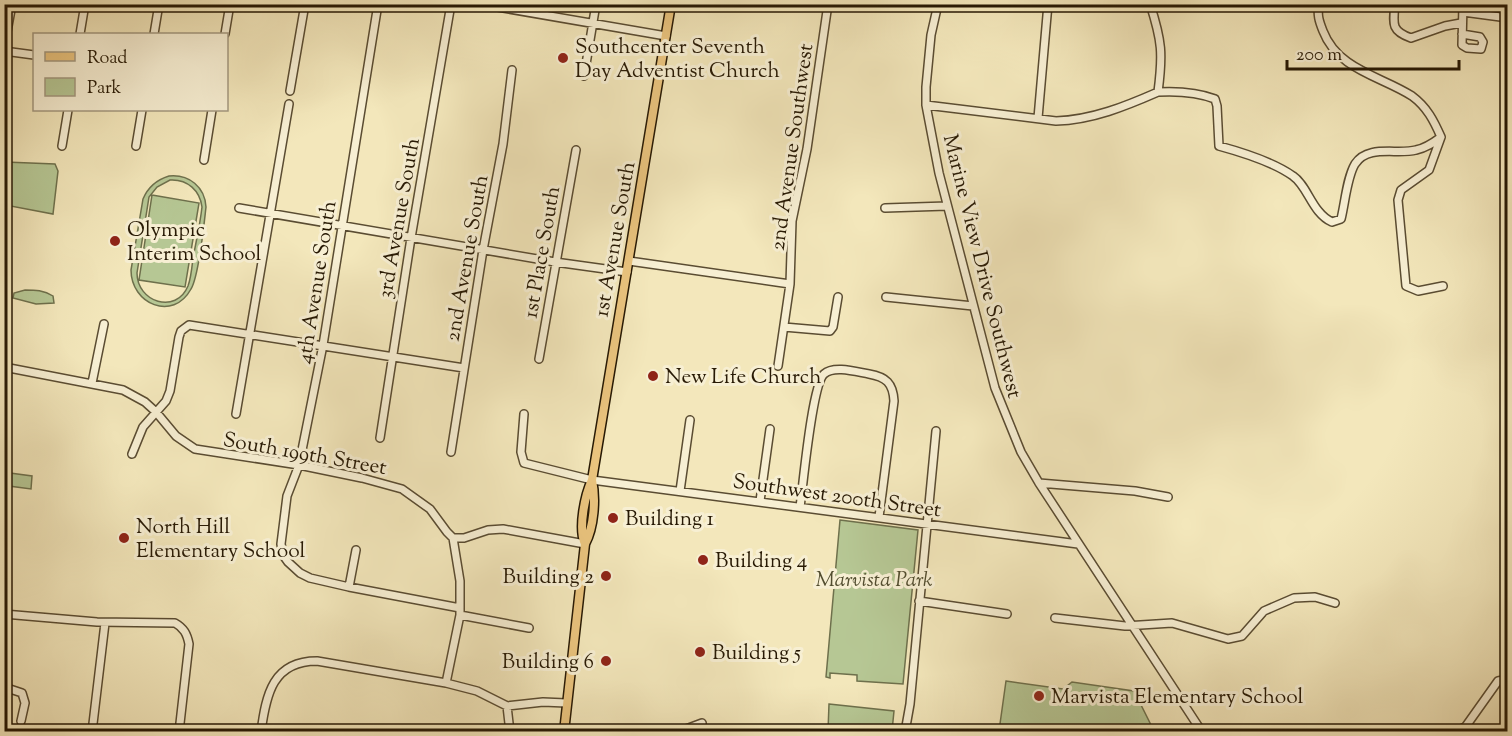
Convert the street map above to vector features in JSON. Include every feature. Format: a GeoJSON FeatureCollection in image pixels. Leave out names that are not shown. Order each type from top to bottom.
{"type":"FeatureCollection","features":[{"type":"Feature","properties":{"kind":"main road","name":"1st Avenue South"},"geometry":{"type":"LineString","coordinates":[[564,732],[585,544],[581,536],[586,492],[592,480],[671,4]]}},
{"type":"Feature","properties":{"kind":"street"},"geometry":{"type":"LineString","coordinates":[[12,4],[4,49],[33,55]]}},
{"type":"Feature","properties":{"kind":"street"},"geometry":{"type":"LineString","coordinates":[[80,33],[85,4]]}},
{"type":"Feature","properties":{"kind":"street"},"geometry":{"type":"LineString","coordinates":[[154,33],[159,4]]}},
{"type":"Feature","properties":{"kind":"street"},"geometry":{"type":"LineString","coordinates":[[225,33],[230,4]]}},
{"type":"Feature","properties":{"kind":"street"},"geometry":{"type":"LineString","coordinates":[[290,91],[305,4]]}},
{"type":"Feature","properties":{"kind":"street","name":"4th Avenue South"},"geometry":{"type":"LineString","coordinates":[[349,587],[310,578],[300,573],[283,555],[281,544],[287,496],[299,465],[323,345],[378,4]]}},
{"type":"Feature","properties":{"kind":"street","name":"3rd Avenue South"},"geometry":{"type":"LineString","coordinates":[[380,438],[451,4]]}},
{"type":"Feature","properties":{"kind":"street"},"geometry":{"type":"LineString","coordinates":[[480,4],[666,36]]}},
{"type":"Feature","properties":{"kind":"street"},"geometry":{"type":"LineString","coordinates":[[584,76],[596,4]]}},
{"type":"Feature","properties":{"kind":"street","name":"2nd Avenue Southwest"},"geometry":{"type":"LineString","coordinates":[[778,366],[789,284],[792,220],[807,149],[828,4]]}},
{"type":"Feature","properties":{"kind":"street","name":"Marine View Drive Southwest"},"geometry":{"type":"LineString","coordinates":[[938,4],[931,35],[926,105],[947,206],[999,399],[1021,452],[1039,483],[1202,732]]}},
{"type":"Feature","properties":{"kind":"street"},"geometry":{"type":"LineString","coordinates":[[1038,118],[1048,4]]}},
{"type":"Feature","properties":{"kind":"street"},"geometry":{"type":"LineString","coordinates":[[1150,4],[1160,34],[1162,53],[1158,92]]}},
{"type":"Feature","properties":{"kind":"street"},"geometry":{"type":"LineString","coordinates":[[1319,4],[1317,14],[1334,50],[1365,74],[1416,100],[1430,114],[1441,138],[1429,170],[1401,190],[1398,200],[1406,286],[1418,291],[1443,286]]}},
{"type":"Feature","properties":{"kind":"street"},"geometry":{"type":"LineString","coordinates":[[1395,4],[1393,19],[1396,30],[1399,34],[1411,38],[1461,23]]}},
{"type":"Feature","properties":{"kind":"street"},"geometry":{"type":"LineString","coordinates":[[1462,34],[1463,8],[1508,18]]}},
{"type":"Feature","properties":{"kind":"street","name":"2nd Avenue South"},"geometry":{"type":"LineString","coordinates":[[451,452],[483,250],[503,144],[512,70]]}},
{"type":"Feature","properties":{"kind":"street"},"geometry":{"type":"LineString","coordinates":[[926,105],[1073,120],[1090,117],[1158,92],[1185,92],[1215,99],[1219,146],[1240,152],[1295,177],[1323,216],[1332,222],[1341,219],[1352,170],[1356,162],[1368,153],[1379,151],[1400,153],[1416,150],[1428,147],[1441,138]]}},
{"type":"Feature","properties":{"kind":"street"},"geometry":{"type":"LineString","coordinates":[[236,414],[289,104]]}},
{"type":"Feature","properties":{"kind":"street"},"geometry":{"type":"LineString","coordinates":[[62,146],[68,111]]}},
{"type":"Feature","properties":{"kind":"street"},"geometry":{"type":"LineString","coordinates":[[135,146],[142,111]]}},
{"type":"Feature","properties":{"kind":"street"},"geometry":{"type":"LineString","coordinates":[[204,160],[212,111]]}},
{"type":"Feature","properties":{"kind":"street","name":"1st Place South"},"geometry":{"type":"LineString","coordinates":[[539,359],[576,150]]}},
{"type":"Feature","properties":{"kind":"street"},"geometry":{"type":"LineString","coordinates":[[885,208],[947,206]]}},
{"type":"Feature","properties":{"kind":"street"},"geometry":{"type":"LineString","coordinates":[[239,208],[342,227],[627,272]]}},
{"type":"Feature","properties":{"kind":"street"},"geometry":{"type":"LineString","coordinates":[[629,261],[789,284]]}},
{"type":"Feature","properties":{"kind":"street"},"geometry":{"type":"LineString","coordinates":[[784,327],[830,331],[833,327],[838,297]]}},
{"type":"Feature","properties":{"kind":"street"},"geometry":{"type":"LineString","coordinates":[[886,297],[973,306]]}},
{"type":"Feature","properties":{"kind":"street"},"geometry":{"type":"LineString","coordinates":[[92,383],[104,324]]}},
{"type":"Feature","properties":{"kind":"street"},"geometry":{"type":"LineString","coordinates":[[132,454],[143,427],[166,401],[170,391],[179,337],[185,326],[193,324],[464,368]]}},
{"type":"Feature","properties":{"kind":"street","name":"South 199th Street"},"geometry":{"type":"LineString","coordinates":[[4,367],[123,390],[145,402],[176,436],[195,449],[299,465],[402,489],[424,504],[453,538]]}},
{"type":"Feature","properties":{"kind":"street"},"geometry":{"type":"LineString","coordinates":[[800,507],[817,388],[824,374],[840,370],[879,376],[891,384],[893,391],[894,401],[879,516]]}},
{"type":"Feature","properties":{"kind":"street","name":"Southwest 200th Street"},"geometry":{"type":"LineString","coordinates":[[524,414],[520,452],[524,463],[592,480],[1078,544]]}},
{"type":"Feature","properties":{"kind":"street"},"geometry":{"type":"LineString","coordinates":[[680,491],[690,420]]}},
{"type":"Feature","properties":{"kind":"street"},"geometry":{"type":"LineString","coordinates":[[760,501],[770,429]]}},
{"type":"Feature","properties":{"kind":"street"},"geometry":{"type":"LineString","coordinates":[[905,732],[910,704],[936,431]]}},
{"type":"Feature","properties":{"kind":"street"},"geometry":{"type":"LineString","coordinates":[[1039,483],[1135,491],[1168,497]]}},
{"type":"Feature","properties":{"kind":"street"},"geometry":{"type":"LineString","coordinates":[[446,683],[460,611],[460,581],[453,538],[464,538],[488,530],[509,530],[585,544]]}},
{"type":"Feature","properties":{"kind":"street"},"geometry":{"type":"LineString","coordinates":[[356,550],[349,587],[529,628]]}},
{"type":"Feature","properties":{"kind":"street"},"geometry":{"type":"LineString","coordinates":[[1055,618],[1133,626],[1172,623],[1218,637],[1235,638],[1242,636],[1264,611],[1282,602],[1304,596],[1335,603]]}},
{"type":"Feature","properties":{"kind":"street"},"geometry":{"type":"LineString","coordinates":[[920,601],[1007,614]]}},
{"type":"Feature","properties":{"kind":"street"},"geometry":{"type":"LineString","coordinates":[[4,614],[105,622],[175,623],[185,632],[189,644],[178,732]]}},
{"type":"Feature","properties":{"kind":"street"},"geometry":{"type":"LineString","coordinates":[[92,732],[105,622]]}},
{"type":"Feature","properties":{"kind":"street"},"geometry":{"type":"LineString","coordinates":[[261,732],[268,692],[280,675],[295,663],[317,661],[446,683],[477,691],[507,706],[524,703],[566,703]]}},
{"type":"Feature","properties":{"kind":"street"},"geometry":{"type":"LineString","coordinates":[[1456,732],[1466,726],[1498,681],[1508,680]]}},
{"type":"Feature","properties":{"kind":"street"},"geometry":{"type":"LineString","coordinates":[[4,687],[22,693],[25,703],[21,721]]}},
{"type":"Feature","properties":{"kind":"street"},"geometry":{"type":"LineString","coordinates":[[507,706],[510,732]]}},
{"type":"Feature","properties":{"kind":"street"},"geometry":{"type":"LineString","coordinates":[[678,732],[702,723]]}},
{"type":"Feature","properties":{"kind":"green space"},"geometry":{"type":"Polygon","coordinates":[[[5,162],[55,164],[58,171],[53,214],[5,205],[5,162]]]}},
{"type":"Feature","properties":{"kind":"green space"},"geometry":{"type":"Polygon","coordinates":[[[183,177],[195,183],[203,193],[206,207],[201,250],[194,282],[183,299],[174,305],[164,306],[154,305],[145,300],[133,282],[131,270],[143,199],[153,184],[164,178],[183,177]],[[170,180],[157,187],[149,197],[137,273],[143,291],[150,298],[167,302],[182,295],[188,286],[202,207],[196,191],[188,184],[170,180]]]}},
{"type":"Feature","properties":{"kind":"green space"},"geometry":{"type":"Polygon","coordinates":[[[152,195],[199,203],[185,287],[139,280],[152,195]]]}},
{"type":"Feature","properties":{"kind":"green space"},"geometry":{"type":"Polygon","coordinates":[[[25,290],[50,294],[53,296],[54,303],[36,304],[13,298],[14,293],[25,290]]]}},
{"type":"Feature","properties":{"kind":"green space"},"geometry":{"type":"Polygon","coordinates":[[[10,473],[32,476],[31,489],[9,486],[10,473]]]}},
{"type":"Feature","properties":{"kind":"green space","name":"Marvista Park"},"geometry":{"type":"Polygon","coordinates":[[[840,520],[918,530],[903,684],[857,681],[857,675],[830,673],[830,678],[826,677],[840,520]]]}},
{"type":"Feature","properties":{"kind":"green space"},"geometry":{"type":"Polygon","coordinates":[[[1006,681],[1063,689],[1072,682],[1134,691],[1154,731],[999,731],[1006,681]]]}},
{"type":"Feature","properties":{"kind":"green space"},"geometry":{"type":"Polygon","coordinates":[[[829,704],[894,711],[892,731],[828,731],[829,704]]]}},
{"type":"Feature","properties":{"kind":"place","name":"Southcenter Seventh Day Adventist Church"},"geometry":{"type":"Point","coordinates":[563,58]}},
{"type":"Feature","properties":{"kind":"place","name":"Olympic Interim School"},"geometry":{"type":"Point","coordinates":[115,241]}},
{"type":"Feature","properties":{"kind":"place","name":"New Life Church"},"geometry":{"type":"Point","coordinates":[653,376]}},
{"type":"Feature","properties":{"kind":"place","name":"Building 1"},"geometry":{"type":"Point","coordinates":[613,518]}},
{"type":"Feature","properties":{"kind":"place","name":"North Hill Elementary School"},"geometry":{"type":"Point","coordinates":[124,538]}},
{"type":"Feature","properties":{"kind":"place","name":"Building 4"},"geometry":{"type":"Point","coordinates":[703,560]}},
{"type":"Feature","properties":{"kind":"place","name":"Building 2"},"geometry":{"type":"Point","coordinates":[606,576]}},
{"type":"Feature","properties":{"kind":"place","name":"Building 5"},"geometry":{"type":"Point","coordinates":[700,652]}},
{"type":"Feature","properties":{"kind":"place","name":"Building 6"},"geometry":{"type":"Point","coordinates":[606,661]}},
{"type":"Feature","properties":{"kind":"place","name":"Marvista Elementary School"},"geometry":{"type":"Point","coordinates":[1039,696]}}]}
